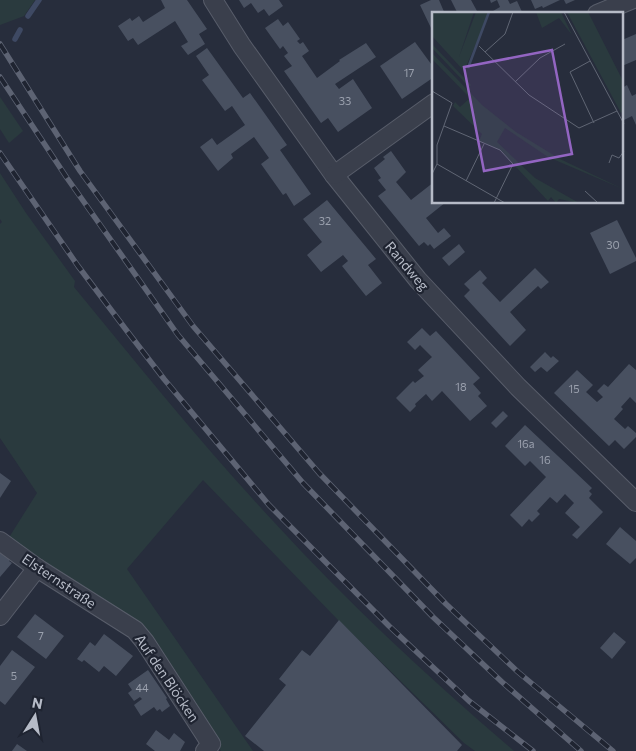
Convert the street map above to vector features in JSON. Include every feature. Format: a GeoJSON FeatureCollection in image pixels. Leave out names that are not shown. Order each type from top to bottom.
{"type":"FeatureCollection","features":[{"type":"Feature","properties":{"kind":"street","name":"Randweg"},"geometry":{"type":"LineString","coordinates":[[213,0],[242,46],[334,174],[418,280],[518,387],[636,502]]}},
{"type":"Feature","properties":{"kind":"street"},"geometry":{"type":"LineString","coordinates":[[602,12],[631,0]]}},
{"type":"Feature","properties":{"kind":"street"},"geometry":{"type":"LineString","coordinates":[[334,174],[432,104]]}},
{"type":"Feature","properties":{"kind":"street","name":"Elsternstraße"},"geometry":{"type":"LineString","coordinates":[[0,541],[37,568],[118,620]]}},
{"type":"Feature","properties":{"kind":"street"},"geometry":{"type":"LineString","coordinates":[[0,616],[37,568]]}},
{"type":"Feature","properties":{"kind":"street","name":"Auf den Blöcken"},"geometry":{"type":"LineString","coordinates":[[118,620],[135,630],[145,642],[208,747]]}},
{"type":"Feature","properties":{"kind":"shaded area"},"geometry":{"type":"Polygon","coordinates":[[[0,0],[35,0],[24,16],[0,25],[0,0]]]}},
{"type":"Feature","properties":{"kind":"shaded area"},"geometry":{"type":"Polygon","coordinates":[[[0,97],[23,131],[9,143],[0,129],[0,97]]]}},
{"type":"Feature","properties":{"kind":"shaded area"},"geometry":{"type":"Polygon","coordinates":[[[0,173],[75,281],[74,287],[247,493],[360,611],[451,696],[514,751],[475,751],[464,743],[339,621],[203,480],[127,569],[253,751],[221,751],[145,633],[8,539],[37,493],[0,438],[0,224],[2,222],[0,219],[0,173]]]}},
{"type":"Feature","properties":{"kind":"building"},"geometry":{"type":"Polygon","coordinates":[[[161,0],[187,0],[207,29],[199,34],[205,44],[188,55],[181,46],[188,42],[175,21],[138,45],[133,38],[128,41],[118,26],[130,18],[132,21],[139,16],[143,22],[165,8],[161,0]]]}},
{"type":"Feature","properties":{"kind":"building"},"geometry":{"type":"Polygon","coordinates":[[[239,0],[279,0],[283,6],[269,16],[264,9],[258,13],[251,3],[244,8],[239,0]]]}},
{"type":"Feature","properties":{"kind":"building"},"geometry":{"type":"Polygon","coordinates":[[[431,0],[439,0],[444,12],[432,12],[432,28],[431,28],[420,5],[431,0]]]}},
{"type":"Feature","properties":{"kind":"building"},"geometry":{"type":"Polygon","coordinates":[[[451,0],[471,0],[477,11],[475,12],[457,12],[451,0]]]}},
{"type":"Feature","properties":{"kind":"building"},"geometry":{"type":"Polygon","coordinates":[[[497,0],[508,0],[510,4],[517,1],[522,12],[494,12],[500,7],[497,0]]]}},
{"type":"Feature","properties":{"kind":"building"},"geometry":{"type":"Polygon","coordinates":[[[531,0],[560,0],[543,8],[542,6],[535,9],[531,0]]]}},
{"type":"Feature","properties":{"kind":"building"},"geometry":{"type":"Polygon","coordinates":[[[564,0],[575,0],[566,4],[564,0]]]}},
{"type":"Feature","properties":{"kind":"building"},"geometry":{"type":"Polygon","coordinates":[[[278,19],[283,26],[288,22],[300,39],[297,41],[300,44],[303,42],[309,51],[302,56],[317,78],[339,60],[366,43],[376,57],[335,84],[339,89],[353,79],[372,108],[338,132],[328,118],[321,123],[284,71],[292,66],[284,56],[288,53],[283,46],[280,49],[265,28],[278,19]]]}},
{"type":"Feature","properties":{"kind":"building"},"geometry":{"type":"Polygon","coordinates":[[[636,34],[636,60],[624,65],[624,39],[636,34]]]}},
{"type":"Feature","properties":{"kind":"building"},"geometry":{"type":"Polygon","coordinates":[[[415,42],[432,65],[432,78],[402,99],[380,66],[415,42]]]}},
{"type":"Feature","properties":{"kind":"building"},"geometry":{"type":"Polygon","coordinates":[[[207,48],[243,98],[250,93],[287,145],[280,150],[311,194],[294,206],[286,193],[283,195],[261,164],[269,158],[254,137],[231,154],[233,158],[218,171],[200,147],[212,138],[217,145],[245,125],[232,106],[225,111],[202,80],[209,75],[196,56],[207,48]]]}},
{"type":"Feature","properties":{"kind":"building"},"geometry":{"type":"Polygon","coordinates":[[[627,85],[632,96],[636,94],[636,125],[632,116],[624,120],[624,87],[627,85]]]}},
{"type":"Feature","properties":{"kind":"building"},"geometry":{"type":"Polygon","coordinates":[[[391,151],[406,172],[396,182],[411,200],[432,184],[432,204],[444,204],[426,218],[438,233],[444,228],[451,236],[434,249],[430,244],[428,246],[424,242],[419,246],[378,196],[386,190],[378,180],[381,178],[374,168],[385,159],[383,157],[391,151]]]}},
{"type":"Feature","properties":{"kind":"building"},"geometry":{"type":"Polygon","coordinates":[[[327,200],[376,259],[368,265],[382,283],[366,296],[342,266],[348,261],[343,255],[321,272],[307,255],[322,242],[303,219],[327,200]]]}},
{"type":"Feature","properties":{"kind":"building"},"geometry":{"type":"Polygon","coordinates":[[[617,220],[636,261],[610,274],[590,233],[617,220]]]}},
{"type":"Feature","properties":{"kind":"building"},"geometry":{"type":"Polygon","coordinates":[[[459,244],[465,252],[449,266],[442,258],[459,244]]]}},
{"type":"Feature","properties":{"kind":"building"},"geometry":{"type":"Polygon","coordinates":[[[535,268],[549,282],[541,289],[538,286],[510,312],[526,330],[510,346],[464,296],[470,290],[464,284],[480,270],[487,278],[482,283],[500,302],[535,268]]]}},
{"type":"Feature","properties":{"kind":"building"},"geometry":{"type":"Polygon","coordinates":[[[422,328],[430,336],[436,331],[480,378],[473,384],[481,393],[478,396],[487,406],[470,421],[442,391],[432,401],[426,394],[415,404],[416,406],[410,412],[396,398],[413,381],[415,383],[424,376],[418,370],[432,357],[420,345],[415,350],[407,342],[422,328]]]}},
{"type":"Feature","properties":{"kind":"building"},"geometry":{"type":"Polygon","coordinates":[[[545,352],[551,358],[553,356],[559,361],[547,372],[541,367],[535,372],[530,367],[545,352]]]}},
{"type":"Feature","properties":{"kind":"building"},"geometry":{"type":"Polygon","coordinates":[[[629,364],[636,370],[636,403],[630,397],[614,419],[625,429],[628,426],[636,433],[636,437],[624,449],[615,440],[609,446],[554,393],[577,370],[593,385],[586,392],[597,402],[603,397],[597,391],[604,384],[608,387],[629,364]]]}},
{"type":"Feature","properties":{"kind":"building"},"geometry":{"type":"Polygon","coordinates":[[[503,411],[508,416],[496,428],[491,423],[503,411]]]}},
{"type":"Feature","properties":{"kind":"building"},"geometry":{"type":"Polygon","coordinates":[[[525,425],[592,488],[589,491],[592,494],[589,498],[603,512],[577,539],[572,535],[580,527],[565,513],[574,503],[565,494],[557,503],[550,497],[537,511],[540,514],[532,522],[529,519],[522,527],[510,515],[546,477],[530,461],[525,466],[505,446],[525,425]]]}},
{"type":"Feature","properties":{"kind":"building"},"geometry":{"type":"Polygon","coordinates":[[[0,473],[11,481],[0,498],[0,473]]]}},
{"type":"Feature","properties":{"kind":"building"},"geometry":{"type":"Polygon","coordinates":[[[620,527],[636,541],[636,558],[630,564],[606,544],[620,527]]]}},
{"type":"Feature","properties":{"kind":"building"},"geometry":{"type":"Polygon","coordinates":[[[0,545],[13,556],[9,561],[12,563],[0,577],[0,545]]]}},
{"type":"Feature","properties":{"kind":"building"},"geometry":{"type":"Polygon","coordinates":[[[35,614],[64,636],[46,659],[17,637],[35,614]]]}},
{"type":"Feature","properties":{"kind":"building"},"geometry":{"type":"Polygon","coordinates":[[[339,620],[462,745],[457,751],[264,751],[245,736],[286,685],[279,679],[302,650],[310,656],[339,620]]]}},
{"type":"Feature","properties":{"kind":"building"},"geometry":{"type":"Polygon","coordinates":[[[614,632],[626,642],[612,659],[600,648],[614,632]]]}},
{"type":"Feature","properties":{"kind":"building"},"geometry":{"type":"Polygon","coordinates":[[[104,634],[133,656],[116,676],[104,666],[99,672],[84,660],[82,662],[77,659],[90,642],[95,646],[104,634]]]}},
{"type":"Feature","properties":{"kind":"building"},"geometry":{"type":"Polygon","coordinates":[[[12,650],[35,667],[5,705],[0,701],[0,666],[12,650]]]}},
{"type":"Feature","properties":{"kind":"building"},"geometry":{"type":"Polygon","coordinates":[[[148,670],[167,698],[170,706],[162,712],[160,709],[157,711],[154,707],[141,716],[134,705],[142,699],[140,697],[134,701],[128,693],[132,690],[128,684],[148,670]]]}},
{"type":"Feature","properties":{"kind":"building"},"geometry":{"type":"Polygon","coordinates":[[[156,730],[169,740],[174,733],[185,742],[180,751],[155,751],[146,744],[156,730]]]}},
{"type":"Feature","properties":{"kind":"building"},"geometry":{"type":"Polygon","coordinates":[[[17,744],[27,751],[12,751],[17,744]]]}},
{"type":"Feature","properties":{"kind":"waterway"},"geometry":{"type":"LineString","coordinates":[[28,16],[39,0]]}},
{"type":"Feature","properties":{"kind":"waterway"},"geometry":{"type":"LineString","coordinates":[[15,39],[20,30]]}},
{"type":"Feature","properties":{"kind":"railway"},"geometry":{"type":"LineString","coordinates":[[0,44],[80,171],[193,326],[319,473],[446,604],[518,672],[613,751]]}},
{"type":"Feature","properties":{"kind":"railway"},"geometry":{"type":"LineString","coordinates":[[0,77],[67,178],[178,335],[303,483],[433,617],[502,682],[581,751]]}},
{"type":"Feature","properties":{"kind":"railway"},"geometry":{"type":"LineString","coordinates":[[0,153],[78,266],[127,331],[164,379],[269,505],[389,626],[469,701],[533,751]]}}]}
